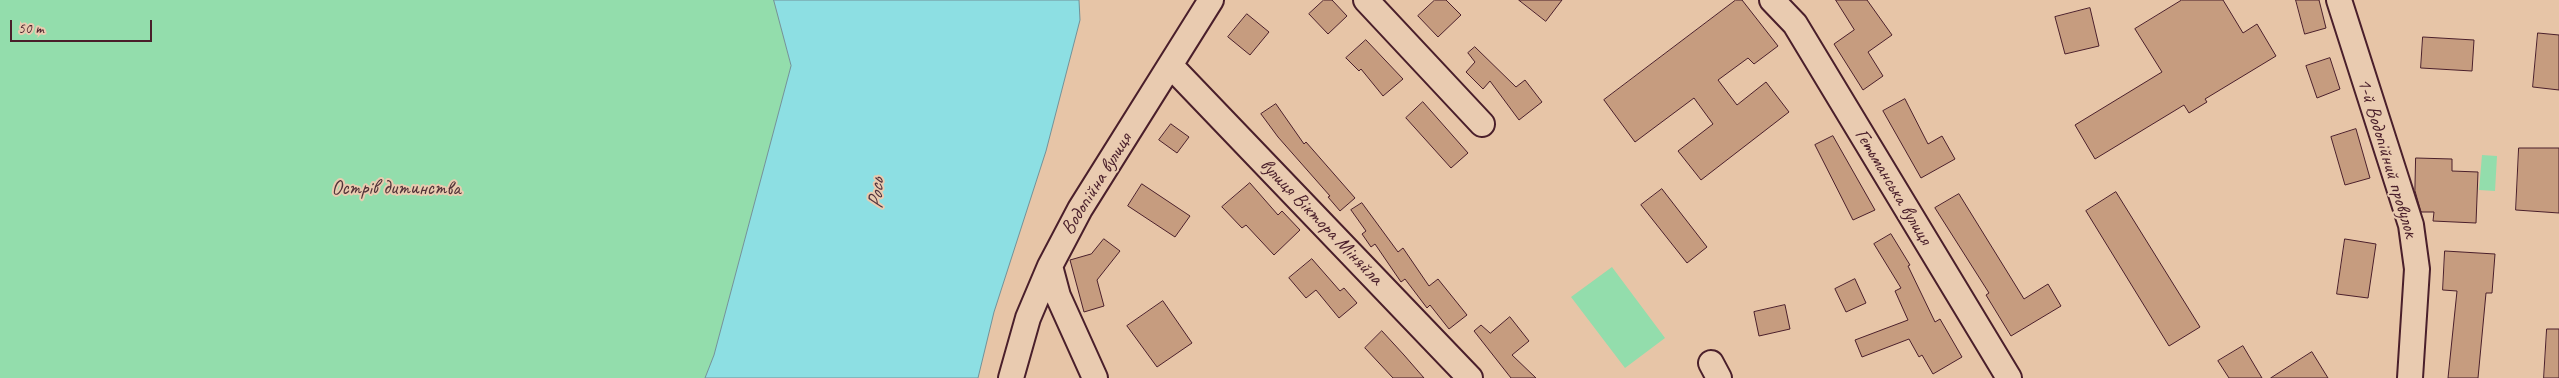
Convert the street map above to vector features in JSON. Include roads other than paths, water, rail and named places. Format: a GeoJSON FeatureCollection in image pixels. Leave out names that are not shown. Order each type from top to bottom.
{"type":"FeatureCollection","features":[{"type":"Feature","properties":{"kind":"street","name":"Водопійна вулиця"},"geometry":{"type":"LineString","coordinates":[[1011,378],[1028,318],[1050,266],[1080,208],[1211,0]]}},
{"type":"Feature","properties":{"kind":"street"},"geometry":{"type":"LineString","coordinates":[[1366,0],[1482,124]]}},
{"type":"Feature","properties":{"kind":"street","name":"Гетьманська вулиця"},"geometry":{"type":"LineString","coordinates":[[1772,0],[1795,24],[2009,378]]}},
{"type":"Feature","properties":{"kind":"street","name":"1-й Водопійний провулок"},"geometry":{"type":"LineString","coordinates":[[2339,0],[2411,225],[2417,269],[2410,378]]}},
{"type":"Feature","properties":{"kind":"street","name":"вулиця Віктора Міняйла"},"geometry":{"type":"LineString","coordinates":[[1171,66],[1470,378]]}},
{"type":"Feature","properties":{"kind":"street"},"geometry":{"type":"LineString","coordinates":[[1050,266],[1058,296],[1095,378]]}},
{"type":"Feature","properties":{"kind":"water","name":"Рось"},"geometry":{"type":"Polygon","coordinates":[[[774,0],[1079,0],[1080,20],[1046,151],[994,312],[978,378],[705,378],[714,355],[791,66],[774,0]]]}},
{"type":"Feature","properties":{"kind":"park label","name":"Острів дитинства"},"geometry":{"type":"Point","coordinates":[396,189]}}]}
